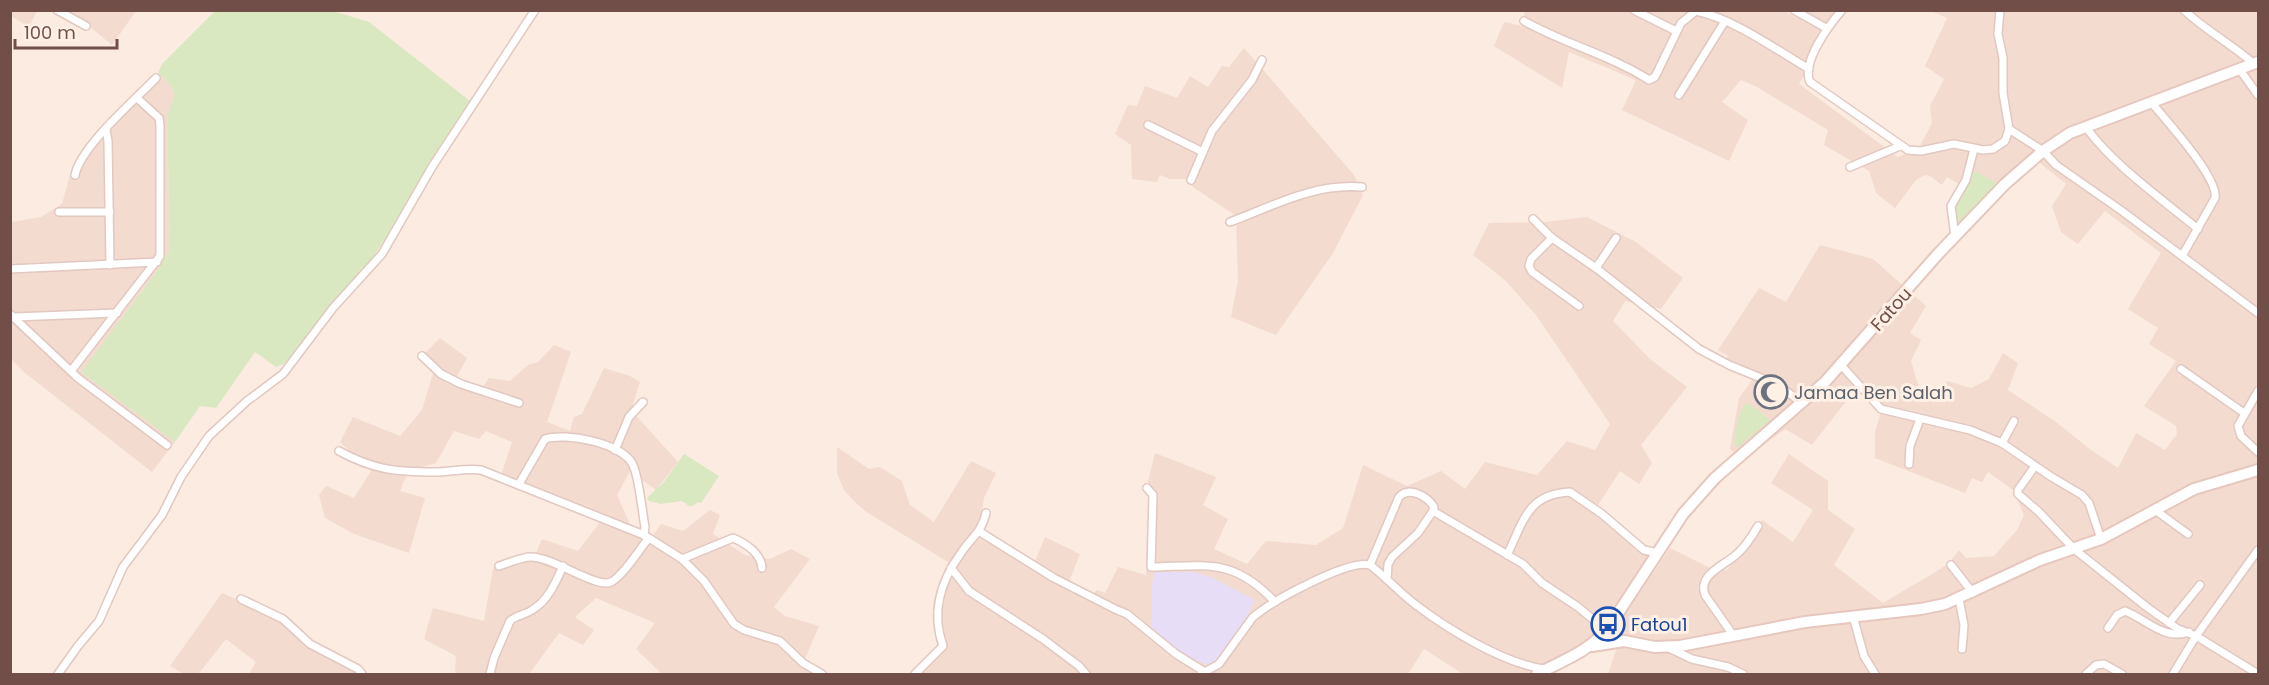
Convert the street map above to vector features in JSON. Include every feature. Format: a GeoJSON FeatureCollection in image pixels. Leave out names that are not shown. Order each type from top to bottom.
{"type":"FeatureCollection","features":[{"type":"Feature","properties":{"kind":"street"},"geometry":{"type":"LineString","coordinates":[[57,10],[86,27]]}},
{"type":"Feature","properties":{"kind":"street"},"geometry":{"type":"LineString","coordinates":[[58,675],[99,621],[123,567],[162,515],[181,477],[209,436],[247,401],[283,374],[333,308],[382,254],[432,167],[535,10]]}},
{"type":"Feature","properties":{"kind":"street"},"geometry":{"type":"LineString","coordinates":[[1634,10],[1676,31]]}},
{"type":"Feature","properties":{"kind":"street"},"geometry":{"type":"LineString","coordinates":[[1794,10],[1826,28]]}},
{"type":"Feature","properties":{"kind":"street"},"geometry":{"type":"LineString","coordinates":[[1842,10],[1826,28],[1809,69],[1810,82],[1867,119],[1900,146],[1908,150],[1922,151],[1954,144],[1988,150],[2000,146],[2005,141],[2008,129],[2003,58],[1998,34],[2000,10]]}},
{"type":"Feature","properties":{"kind":"street"},"geometry":{"type":"LineString","coordinates":[[2184,10],[2202,27],[2257,63]]}},
{"type":"Feature","properties":{"kind":"street"},"geometry":{"type":"LineString","coordinates":[[1524,21],[1550,36],[1613,59],[1649,80],[1655,78],[1676,31],[1685,18],[1696,11],[1725,21],[1809,69]]}},
{"type":"Feature","properties":{"kind":"street"},"geometry":{"type":"LineString","coordinates":[[1679,95],[1725,21]]}},
{"type":"Feature","properties":{"kind":"street"},"geometry":{"type":"LineString","coordinates":[[1191,180],[1212,131],[1252,80],[1262,60]]}},
{"type":"Feature","properties":{"kind":"street","name":"Fatou"},"geometry":{"type":"LineString","coordinates":[[1592,646],[1608,629],[1688,508],[1714,478],[1802,403],[2005,184],[2043,151],[2070,133],[2257,63]]}},
{"type":"Feature","properties":{"kind":"street"},"geometry":{"type":"LineString","coordinates":[[2240,70],[2259,95]]}},
{"type":"Feature","properties":{"kind":"street"},"geometry":{"type":"LineString","coordinates":[[75,175],[77,164],[106,129],[156,78]]}},
{"type":"Feature","properties":{"kind":"street"},"geometry":{"type":"LineString","coordinates":[[71,371],[157,262],[161,252],[159,118],[137,98]]}},
{"type":"Feature","properties":{"kind":"street"},"geometry":{"type":"LineString","coordinates":[[2151,102],[2202,165],[2215,191],[2215,198],[2182,256]]}},
{"type":"Feature","properties":{"kind":"street"},"geometry":{"type":"LineString","coordinates":[[1148,125],[1203,152]]}},
{"type":"Feature","properties":{"kind":"street"},"geometry":{"type":"LineString","coordinates":[[2086,127],[2094,138],[2133,175],[2198,229]]}},
{"type":"Feature","properties":{"kind":"street"},"geometry":{"type":"LineString","coordinates":[[106,129],[110,265]]}},
{"type":"Feature","properties":{"kind":"street"},"geometry":{"type":"LineString","coordinates":[[2008,129],[2043,151],[2056,165],[2097,192],[2259,314]]}},
{"type":"Feature","properties":{"kind":"street"},"geometry":{"type":"LineString","coordinates":[[1850,167],[1874,159],[1900,146]]}},
{"type":"Feature","properties":{"kind":"street"},"geometry":{"type":"LineString","coordinates":[[1955,237],[1951,206],[1966,180],[1974,149]]}},
{"type":"Feature","properties":{"kind":"street"},"geometry":{"type":"LineString","coordinates":[[1230,222],[1312,191],[1340,187],[1362,188]]}},
{"type":"Feature","properties":{"kind":"street"},"geometry":{"type":"LineString","coordinates":[[59,212],[110,212]]}},
{"type":"Feature","properties":{"kind":"street"},"geometry":{"type":"LineString","coordinates":[[1533,219],[1552,238],[1596,268],[1699,349],[1729,365],[1778,385],[1802,403]]}},
{"type":"Feature","properties":{"kind":"street"},"geometry":{"type":"LineString","coordinates":[[1552,238],[1531,259],[1529,266],[1532,272],[1579,306]]}},
{"type":"Feature","properties":{"kind":"street"},"geometry":{"type":"LineString","coordinates":[[1596,268],[1616,238]]}},
{"type":"Feature","properties":{"kind":"street"},"geometry":{"type":"LineString","coordinates":[[10,269],[157,262]]}},
{"type":"Feature","properties":{"kind":"street"},"geometry":{"type":"LineString","coordinates":[[12,315],[117,313]]}},
{"type":"Feature","properties":{"kind":"street"},"geometry":{"type":"LineString","coordinates":[[12,315],[71,371],[167,445]]}},
{"type":"Feature","properties":{"kind":"street"},"geometry":{"type":"LineString","coordinates":[[422,356],[441,374],[461,384],[519,403]]}},
{"type":"Feature","properties":{"kind":"street"},"geometry":{"type":"LineString","coordinates":[[1840,364],[1881,409],[1970,430],[2002,442],[2082,495],[2089,503],[2101,539]]}},
{"type":"Feature","properties":{"kind":"street"},"geometry":{"type":"LineString","coordinates":[[2181,369],[2244,413]]}},
{"type":"Feature","properties":{"kind":"street"},"geometry":{"type":"LineString","coordinates":[[2259,391],[2238,426],[2239,432],[2259,452]]}},
{"type":"Feature","properties":{"kind":"street"},"geometry":{"type":"LineString","coordinates":[[615,450],[628,417],[643,402]]}},
{"type":"Feature","properties":{"kind":"street"},"geometry":{"type":"LineString","coordinates":[[1909,464],[1910,446],[1920,419]]}},
{"type":"Feature","properties":{"kind":"street"},"geometry":{"type":"LineString","coordinates":[[2002,442],[2014,421]]}},
{"type":"Feature","properties":{"kind":"street"},"geometry":{"type":"LineString","coordinates":[[499,566],[529,557],[563,566],[599,583],[611,582],[646,537],[633,464],[625,455],[615,450],[569,436],[545,439],[519,484]]}},
{"type":"Feature","properties":{"kind":"street"},"geometry":{"type":"LineString","coordinates":[[339,451],[383,470],[436,472],[469,468],[481,470],[646,537],[682,559],[704,581],[734,624],[744,630],[780,641],[803,663],[822,675]]}},
{"type":"Feature","properties":{"kind":"street"},"geometry":{"type":"LineString","coordinates":[[2036,466],[2018,490],[2018,494],[2038,511],[2074,549],[2169,623],[2193,634],[2245,671],[2259,674]]}},
{"type":"Feature","properties":{"kind":"street","name":"Fatou"},"geometry":{"type":"LineString","coordinates":[[1542,672],[1592,646],[1624,641],[1667,647],[1680,646],[1733,635],[1945,604],[2040,560],[2101,539],[2194,489],[2259,470]]}},
{"type":"Feature","properties":{"kind":"street"},"geometry":{"type":"LineString","coordinates":[[1147,488],[1153,495],[1151,567],[1197,564],[1230,570],[1254,582],[1275,602]]}},
{"type":"Feature","properties":{"kind":"street"},"geometry":{"type":"LineString","coordinates":[[980,532],[1054,578],[1127,614],[1203,673],[1222,661],[1253,617],[1275,602],[1348,567],[1384,562],[1392,557],[1418,533],[1433,511],[1434,507],[1426,498],[1410,491],[1399,497],[1371,562]]}},
{"type":"Feature","properties":{"kind":"street"},"geometry":{"type":"LineString","coordinates":[[1507,555],[1525,519],[1539,499],[1570,492],[1602,514],[1644,550],[1658,553]]}},
{"type":"Feature","properties":{"kind":"street"},"geometry":{"type":"LineString","coordinates":[[2155,510],[2188,534]]}},
{"type":"Feature","properties":{"kind":"street"},"geometry":{"type":"LineString","coordinates":[[1433,511],[1523,564],[1542,583],[1608,629],[1611,635],[1624,641]]}},
{"type":"Feature","properties":{"kind":"street"},"geometry":{"type":"LineString","coordinates":[[915,675],[943,646],[936,616],[940,590],[961,553],[980,532],[986,513]]}},
{"type":"Feature","properties":{"kind":"street"},"geometry":{"type":"LineString","coordinates":[[1733,635],[1706,595],[1703,588],[1704,582],[1708,576],[1736,556],[1758,526]]}},
{"type":"Feature","properties":{"kind":"street"},"geometry":{"type":"LineString","coordinates":[[682,559],[733,538],[748,546],[762,562],[762,568]]}},
{"type":"Feature","properties":{"kind":"street"},"geometry":{"type":"LineString","coordinates":[[2173,675],[2193,634],[2259,550]]}},
{"type":"Feature","properties":{"kind":"street"},"geometry":{"type":"LineString","coordinates":[[1387,579],[1388,564],[1392,557]]}},
{"type":"Feature","properties":{"kind":"street"},"geometry":{"type":"LineString","coordinates":[[1371,562],[1414,604],[1456,632],[1514,661],[1542,672]]}},
{"type":"Feature","properties":{"kind":"street"},"geometry":{"type":"LineString","coordinates":[[1951,565],[1972,593]]}},
{"type":"Feature","properties":{"kind":"street"},"geometry":{"type":"LineString","coordinates":[[490,675],[494,658],[510,621],[514,617],[522,616],[535,609],[544,600],[557,581],[563,566]]}},
{"type":"Feature","properties":{"kind":"street"},"geometry":{"type":"LineString","coordinates":[[951,568],[969,591],[1042,639],[1079,666],[1086,675]]}},
{"type":"Feature","properties":{"kind":"street"},"geometry":{"type":"LineString","coordinates":[[2169,623],[2200,585]]}},
{"type":"Feature","properties":{"kind":"street"},"geometry":{"type":"LineString","coordinates":[[241,599],[283,619],[310,644],[358,669],[362,675]]}},
{"type":"Feature","properties":{"kind":"street"},"geometry":{"type":"LineString","coordinates":[[1959,599],[1964,625],[1962,650]]}},
{"type":"Feature","properties":{"kind":"street"},"geometry":{"type":"LineString","coordinates":[[2108,628],[2117,615],[2124,611],[2165,632],[2176,635],[2193,634]]}},
{"type":"Feature","properties":{"kind":"street"},"geometry":{"type":"LineString","coordinates":[[1853,616],[1864,656],[1875,675]]}},
{"type":"Feature","properties":{"kind":"street"},"geometry":{"type":"LineString","coordinates":[[1667,647],[1692,659],[1728,667],[1743,675]]}},
{"type":"Feature","properties":{"kind":"street"},"geometry":{"type":"LineString","coordinates":[[2086,675],[2096,665],[2104,664],[2122,675]]}},
{"type":"Feature","properties":{"kind":"shaded area"},"geometry":{"type":"Polygon","coordinates":[[[11,10],[37,11],[29,27],[11,16],[11,10]]]}},
{"type":"Feature","properties":{"kind":"shaded area"},"geometry":{"type":"Polygon","coordinates":[[[1783,10],[1797,18],[1803,11],[1841,11],[1799,84],[1898,157],[1919,148],[1932,123],[1930,106],[1944,79],[1925,66],[1947,18],[1931,11],[2258,11],[2258,674],[1608,674],[1616,650],[1617,626],[1670,548],[1708,567],[1727,570],[1762,520],[1793,542],[1813,510],[1771,483],[1789,454],[1828,481],[1828,510],[1855,529],[1834,565],[1883,603],[1949,563],[1959,550],[1966,558],[1994,556],[2017,530],[2024,515],[2013,490],[1988,472],[1982,482],[1972,478],[1965,493],[1875,458],[1875,432],[1881,412],[1858,386],[1812,445],[1785,429],[1743,460],[1730,449],[1739,398],[1753,379],[1723,365],[1728,356],[1718,350],[1759,288],[1786,302],[1820,245],[1873,259],[1926,306],[1910,333],[1921,340],[1911,361],[1919,388],[1940,396],[1947,381],[1971,388],[1989,379],[2003,353],[2018,363],[2008,390],[2118,468],[2136,433],[2165,450],[2177,434],[2176,426],[2144,406],[2176,361],[2149,344],[2158,328],[2128,309],[2161,253],[2105,211],[2078,244],[2061,232],[2052,206],[2066,184],[2031,156],[1999,185],[1973,170],[1960,185],[1947,177],[1942,185],[1925,175],[1916,180],[1895,208],[1876,193],[1869,171],[1824,145],[1828,130],[1757,87],[1741,80],[1722,102],[1748,120],[1729,161],[1622,110],[1636,80],[1569,52],[1562,88],[1494,46],[1504,22],[1522,26],[1525,11],[1783,10]]]}},
{"type":"Feature","properties":{"kind":"shaded area"},"geometry":{"type":"Polygon","coordinates":[[[60,11],[136,11],[112,45],[84,22],[60,11]]]}},
{"type":"Feature","properties":{"kind":"shaded area"},"geometry":{"type":"Polygon","coordinates":[[[1244,48],[1354,175],[1363,195],[1333,253],[1276,335],[1231,317],[1238,281],[1236,216],[1185,179],[1170,179],[1160,175],[1157,182],[1132,179],[1131,145],[1115,134],[1128,105],[1137,106],[1145,86],[1177,98],[1190,76],[1208,87],[1222,66],[1229,67],[1244,48]]]}},
{"type":"Feature","properties":{"kind":"shaded area"},"geometry":{"type":"Polygon","coordinates":[[[158,73],[170,84],[175,94],[167,116],[170,249],[157,271],[81,372],[175,442],[152,472],[24,372],[11,359],[11,222],[41,217],[62,204],[72,168],[101,129],[158,73]]]}},
{"type":"Feature","properties":{"kind":"shaded area"},"geometry":{"type":"Polygon","coordinates":[[[1587,217],[1636,242],[1683,278],[1661,309],[1625,301],[1613,321],[1650,359],[1687,387],[1641,445],[1652,463],[1639,484],[1620,471],[1593,513],[1650,557],[1608,622],[1579,649],[1526,674],[1463,674],[1424,649],[1408,674],[919,674],[943,651],[940,603],[944,587],[951,576],[948,562],[865,511],[855,502],[844,490],[837,473],[837,447],[869,469],[880,467],[902,481],[910,505],[934,522],[971,461],[996,473],[984,498],[981,517],[989,542],[1032,569],[1045,537],[1080,554],[1069,582],[1093,594],[1097,590],[1105,593],[1118,567],[1146,575],[1149,498],[1146,490],[1155,453],[1216,477],[1203,505],[1228,519],[1214,549],[1247,564],[1266,541],[1316,545],[1343,528],[1363,465],[1407,486],[1441,471],[1465,489],[1485,462],[1537,475],[1567,441],[1595,450],[1610,424],[1536,315],[1506,281],[1473,255],[1489,223],[1546,222],[1587,217]]]}},
{"type":"Feature","properties":{"kind":"shaded area"},"geometry":{"type":"Polygon","coordinates":[[[440,338],[467,358],[454,382],[481,390],[489,378],[510,381],[528,365],[538,362],[554,345],[571,352],[547,422],[570,431],[574,417],[582,414],[604,368],[630,376],[640,382],[631,410],[678,462],[656,490],[630,471],[617,495],[633,531],[652,537],[661,524],[683,531],[710,510],[720,515],[713,534],[745,555],[770,559],[791,549],[810,559],[774,607],[785,616],[819,626],[802,666],[812,674],[662,674],[636,649],[655,623],[596,598],[575,617],[594,630],[583,645],[559,633],[529,674],[455,674],[456,656],[424,639],[433,608],[484,621],[493,569],[536,553],[542,539],[578,551],[601,521],[501,475],[512,442],[486,431],[479,439],[454,431],[436,463],[408,471],[400,491],[425,498],[409,553],[354,534],[325,518],[319,495],[326,486],[354,498],[371,471],[340,442],[353,417],[400,436],[422,410],[434,370],[424,354],[440,338]]]}},
{"type":"Feature","properties":{"kind":"shaded area"},"geometry":{"type":"Polygon","coordinates":[[[1193,572],[1211,577],[1255,600],[1245,620],[1214,664],[1208,665],[1179,654],[1151,629],[1152,584],[1154,573],[1193,572]]]}},
{"type":"Feature","properties":{"kind":"shaded area"},"geometry":{"type":"Polygon","coordinates":[[[222,593],[277,617],[305,645],[336,659],[357,674],[249,674],[256,662],[226,639],[196,674],[184,674],[170,666],[222,593]]]}},
{"type":"Feature","properties":{"kind":"green space"},"geometry":{"type":"Polygon","coordinates":[[[215,11],[333,11],[369,22],[470,101],[371,261],[285,363],[276,367],[255,352],[216,408],[200,406],[175,442],[81,372],[157,271],[170,249],[167,116],[175,94],[170,84],[158,73],[162,64],[215,11]]]}},
{"type":"Feature","properties":{"kind":"green space"},"geometry":{"type":"Polygon","coordinates":[[[1973,170],[1998,184],[1956,228],[1951,209],[1973,170]]]}},
{"type":"Feature","properties":{"kind":"green space"},"geometry":{"type":"Polygon","coordinates":[[[1745,403],[1770,420],[1738,447],[1734,443],[1738,419],[1745,403]]]}},
{"type":"Feature","properties":{"kind":"green space"},"geometry":{"type":"Polygon","coordinates":[[[684,454],[719,476],[701,503],[689,506],[682,501],[661,504],[649,501],[647,498],[664,482],[684,454]]]}},
{"type":"Feature","properties":{"kind":"place","name":"Jamaa Ben Salah"},"geometry":{"type":"Point","coordinates":[1771,392]}},
{"type":"Feature","properties":{"kind":"place","name":"Fatou1"},"geometry":{"type":"Point","coordinates":[1608,624]}}]}
